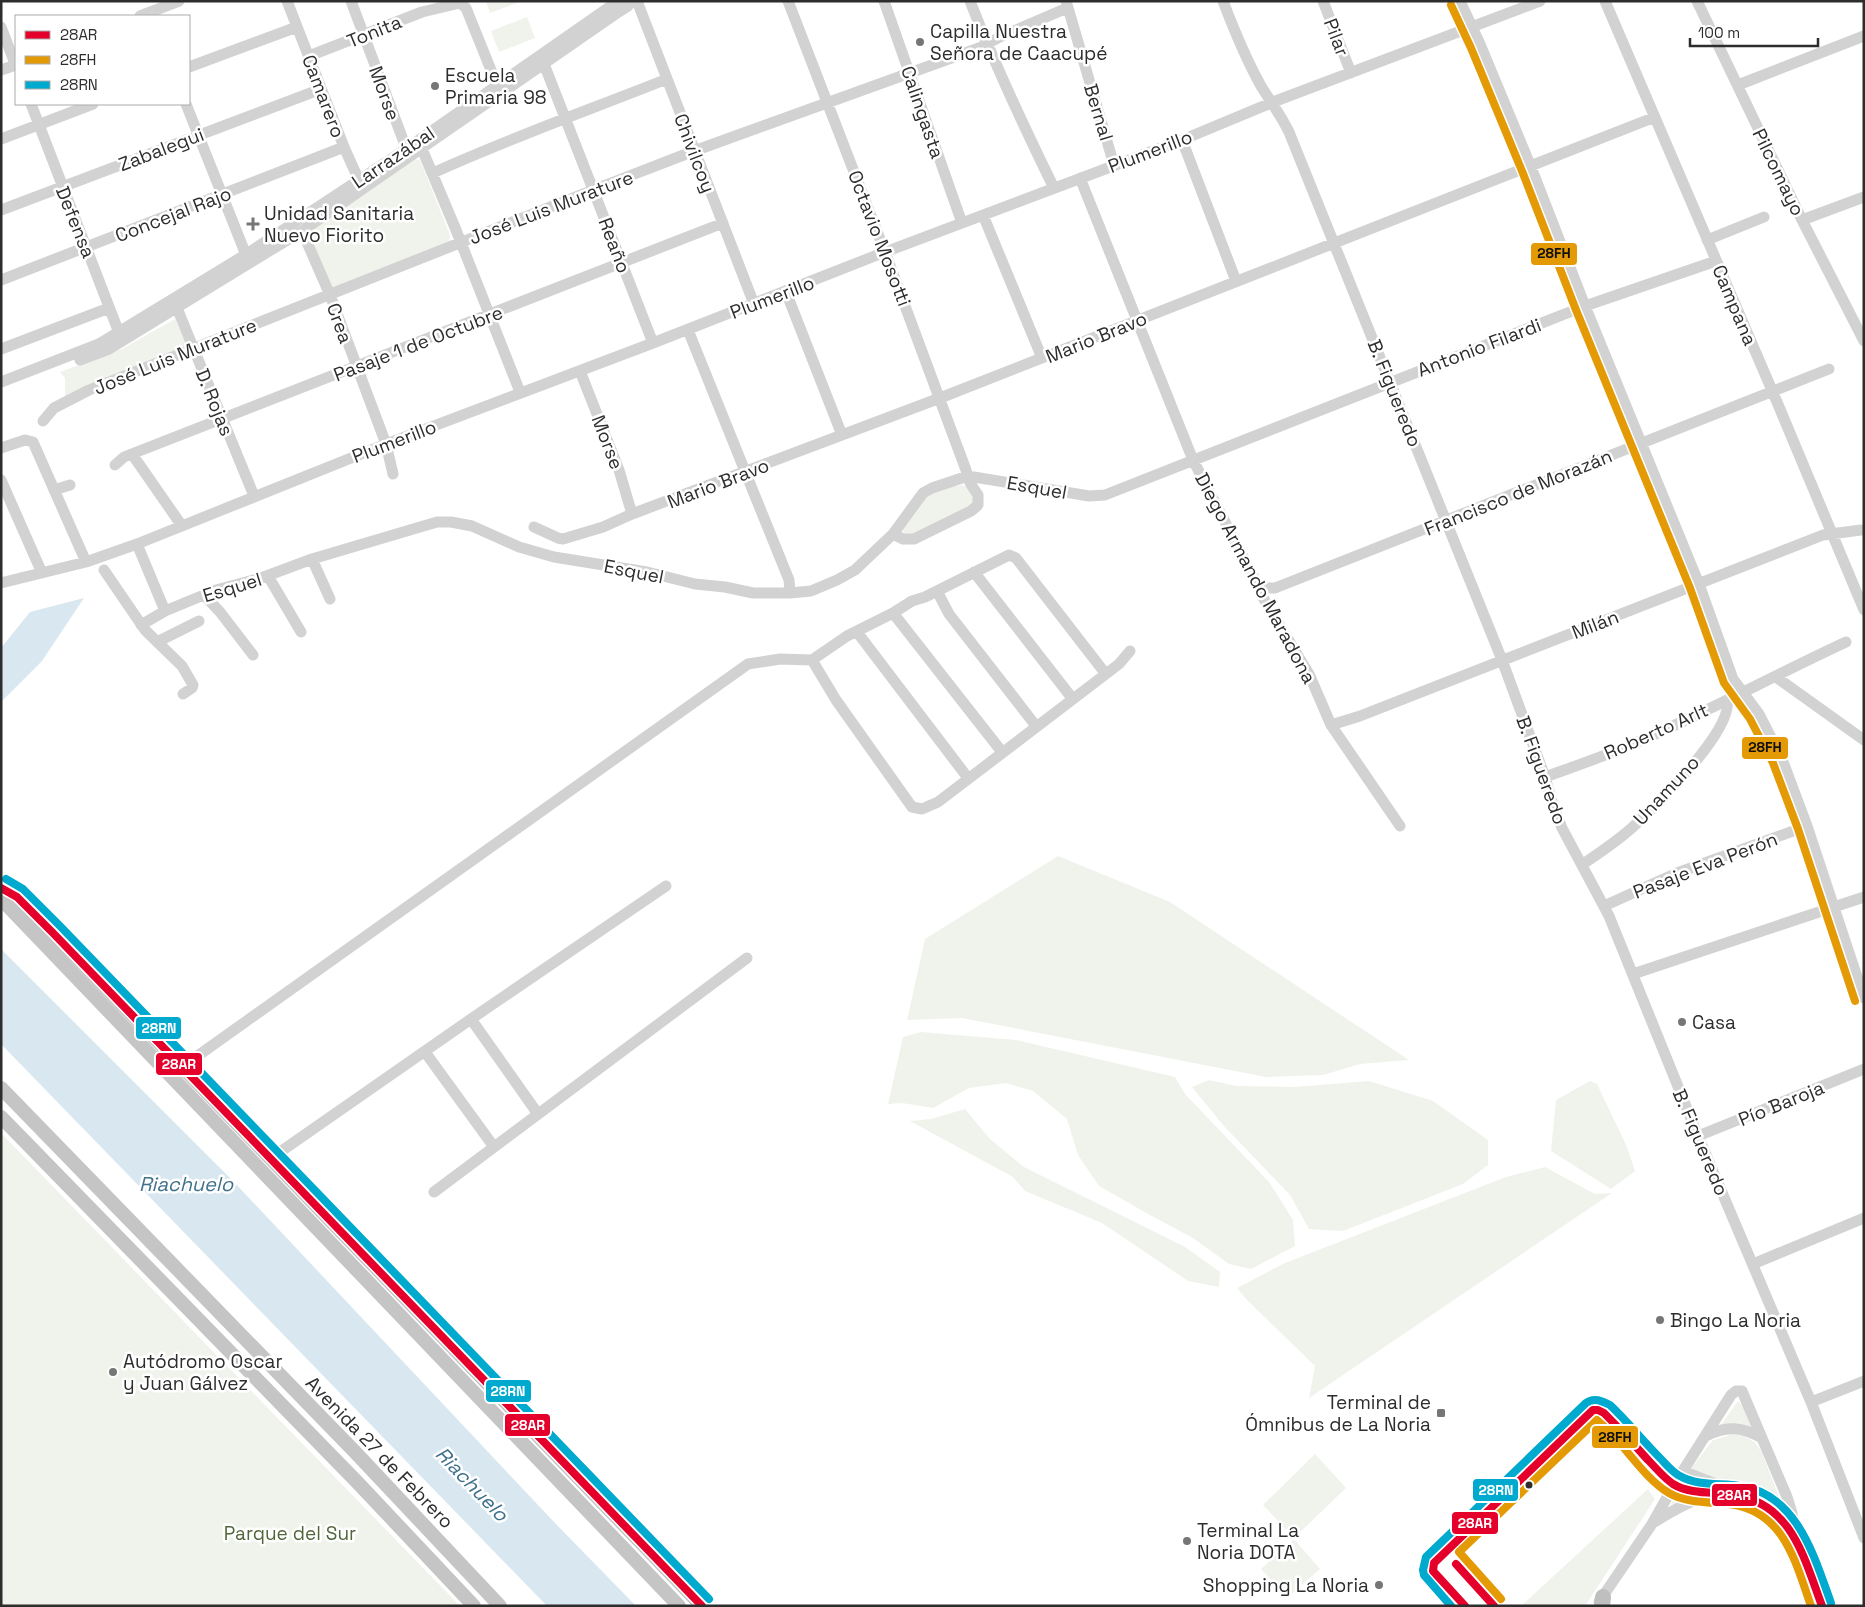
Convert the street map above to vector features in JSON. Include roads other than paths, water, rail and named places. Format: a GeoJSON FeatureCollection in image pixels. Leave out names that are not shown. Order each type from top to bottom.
{"type":"FeatureCollection","features":[{"type":"Feature","properties":{"kind":"main road"},"geometry":{"type":"LineString","coordinates":[[1,888],[17,897],[53,932],[702,1606]]}},
{"type":"Feature","properties":{"kind":"main road"},"geometry":{"type":"LineString","coordinates":[[1,899],[678,1606]]}},
{"type":"Feature","properties":{"kind":"main road","name":"Avenida 27 de Febrero"},"geometry":{"type":"LineString","coordinates":[[1,1088],[356,1453],[500,1606]]}},
{"type":"Feature","properties":{"kind":"main road","name":"Avenida 27 de Febrero"},"geometry":{"type":"LineString","coordinates":[[1,1118],[353,1478],[474,1606]]}},
{"type":"Feature","properties":{"kind":"street"},"geometry":{"type":"LineString","coordinates":[[147,12],[179,1]]}},
{"type":"Feature","properties":{"kind":"street","name":"Camarero"},"geometry":{"type":"LineString","coordinates":[[287,1],[344,147],[361,185]]}},
{"type":"Feature","properties":{"kind":"street","name":"Morse"},"geometry":{"type":"LineString","coordinates":[[351,1],[408,153]]}},
{"type":"Feature","properties":{"kind":"street","name":"Larrazábal"},"geometry":{"type":"LineString","coordinates":[[1,382],[120,336],[177,308],[408,153],[499,89],[618,1]]}},
{"type":"Feature","properties":{"kind":"street","name":"Larrazábal"},"geometry":{"type":"LineString","coordinates":[[408,153],[422,149],[499,89],[544,64],[620,11],[630,1]]}},
{"type":"Feature","properties":{"kind":"street","name":"Chivilcoy"},"geometry":{"type":"LineString","coordinates":[[637,1],[754,304]]}},
{"type":"Feature","properties":{"kind":"street","name":"Octavio Mosotti"},"geometry":{"type":"LineString","coordinates":[[788,1],[886,252],[968,476],[979,500],[975,509],[914,539],[903,539],[893,534]]}},
{"type":"Feature","properties":{"kind":"street","name":"Calingasta"},"geometry":{"type":"LineString","coordinates":[[884,1],[962,223]]}},
{"type":"Feature","properties":{"kind":"street"},"geometry":{"type":"LineString","coordinates":[[970,1],[1013,104],[1054,188]]}},
{"type":"Feature","properties":{"kind":"street","name":"B. Figueredo"},"geometry":{"type":"LineString","coordinates":[[1223,1],[1251,67],[1289,132],[1502,660],[1546,777],[1558,819],[1604,906],[1633,974],[1698,1136],[1811,1402],[1864,1538]]}},
{"type":"Feature","properties":{"kind":"street","name":"Pilar"},"geometry":{"type":"LineString","coordinates":[[1323,1],[1351,73]]}},
{"type":"Feature","properties":{"kind":"street"},"geometry":{"type":"LineString","coordinates":[[1460,1],[1474,27],[1585,306],[1699,584],[1733,679],[1766,726],[1782,759],[1807,826],[1864,998]]}},
{"type":"Feature","properties":{"kind":"street","name":"Plumerillo"},"geometry":{"type":"LineString","coordinates":[[1,583],[86,562],[137,544],[520,392],[653,344],[886,252],[1182,140],[1273,102],[1540,1]]}},
{"type":"Feature","properties":{"kind":"street","name":"Campana"},"geometry":{"type":"LineString","coordinates":[[1605,1],[1864,610]]}},
{"type":"Feature","properties":{"kind":"street","name":"Pilcomayo"},"geometry":{"type":"LineString","coordinates":[[1697,1],[1802,220],[1864,341]]}},
{"type":"Feature","properties":{"kind":"street","name":"Tonita"},"geometry":{"type":"LineString","coordinates":[[309,56],[364,35],[420,7],[456,2],[463,5],[499,89]]}},
{"type":"Feature","properties":{"kind":"street","name":"José Luis Murature"},"geometry":{"type":"LineString","coordinates":[[43,420],[54,408],[89,390],[694,151],[979,48],[1066,4]]}},
{"type":"Feature","properties":{"kind":"street","name":"Bernal"},"geometry":{"type":"LineString","coordinates":[[1066,4],[1114,165]]}},
{"type":"Feature","properties":{"kind":"street"},"geometry":{"type":"LineString","coordinates":[[1,26],[15,62]]}},
{"type":"Feature","properties":{"kind":"street"},"geometry":{"type":"LineString","coordinates":[[190,67],[297,26]]}},
{"type":"Feature","properties":{"kind":"street"},"geometry":{"type":"LineString","coordinates":[[1738,85],[1864,36]]}},
{"type":"Feature","properties":{"kind":"street","name":"Reaño"},"geometry":{"type":"LineString","coordinates":[[544,64],[653,344]]}},
{"type":"Feature","properties":{"kind":"street"},"geometry":{"type":"LineString","coordinates":[[1,70],[15,65]]}},
{"type":"Feature","properties":{"kind":"street"},"geometry":{"type":"LineString","coordinates":[[433,173],[489,148],[566,120],[667,79]]}},
{"type":"Feature","properties":{"kind":"street","name":"Zabalegui"},"geometry":{"type":"LineString","coordinates":[[1,210],[321,89]]}},
{"type":"Feature","properties":{"kind":"street","name":"Defensa"},"geometry":{"type":"LineString","coordinates":[[31,105],[120,336]]}},
{"type":"Feature","properties":{"kind":"street"},"geometry":{"type":"LineString","coordinates":[[1,139],[90,105]]}},
{"type":"Feature","properties":{"kind":"street"},"geometry":{"type":"LineString","coordinates":[[186,105],[248,259]]}},
{"type":"Feature","properties":{"kind":"street","name":"Mario Bravo"},"geometry":{"type":"LineString","coordinates":[[534,527],[563,539],[603,527],[632,514],[940,398],[1655,117]]}},
{"type":"Feature","properties":{"kind":"street"},"geometry":{"type":"LineString","coordinates":[[1182,140],[1236,281]]}},
{"type":"Feature","properties":{"kind":"street","name":"Concejal Rajo"},"geometry":{"type":"LineString","coordinates":[[1,280],[344,147]]}},
{"type":"Feature","properties":{"kind":"street"},"geometry":{"type":"LineString","coordinates":[[422,149],[520,392]]}},
{"type":"Feature","properties":{"kind":"street","name":"Diego Armando Maradona"},"geometry":{"type":"LineString","coordinates":[[1080,178],[1193,460],[1261,588],[1265,601],[1309,674],[1331,725],[1400,826]]}},
{"type":"Feature","properties":{"kind":"street","name":"Larrazábal"},"geometry":{"type":"LineString","coordinates":[[78,361],[109,349],[120,336],[248,259],[302,230],[361,185]]}},
{"type":"Feature","properties":{"kind":"street"},"geometry":{"type":"LineString","coordinates":[[1802,220],[1864,197]]}},
{"type":"Feature","properties":{"kind":"street"},"geometry":{"type":"LineString","coordinates":[[983,215],[1042,358]]}},
{"type":"Feature","properties":{"kind":"street"},"geometry":{"type":"LineString","coordinates":[[1707,240],[1764,217]]}},
{"type":"Feature","properties":{"kind":"street","name":"Pasaje 1 de Octubre"},"geometry":{"type":"LineString","coordinates":[[115,465],[124,457],[722,223]]}},
{"type":"Feature","properties":{"kind":"street","name":"Crea"},"geometry":{"type":"LineString","coordinates":[[302,230],[330,295],[386,444],[394,474]]}},
{"type":"Feature","properties":{"kind":"street","name":"Antonio Filardi"},"geometry":{"type":"LineString","coordinates":[[1105,495],[1585,306],[1716,261]]}},
{"type":"Feature","properties":{"kind":"street"},"geometry":{"type":"LineString","coordinates":[[786,292],[842,435]]}},
{"type":"Feature","properties":{"kind":"street"},"geometry":{"type":"LineString","coordinates":[[1,349],[109,308]]}},
{"type":"Feature","properties":{"kind":"street","name":"D. Rojas"},"geometry":{"type":"LineString","coordinates":[[177,308],[254,496]]}},
{"type":"Feature","properties":{"kind":"street"},"geometry":{"type":"LineString","coordinates":[[688,330],[789,580],[790,593]]}},
{"type":"Feature","properties":{"kind":"street","name":"Francisco de Morazán"},"geometry":{"type":"LineString","coordinates":[[1261,588],[1275,588],[1830,369]]}},
{"type":"Feature","properties":{"kind":"street","name":"Morse"},"geometry":{"type":"LineString","coordinates":[[580,370],[619,470],[632,514]]}},
{"type":"Feature","properties":{"kind":"street"},"geometry":{"type":"LineString","coordinates":[[1,448],[25,440],[33,442],[86,562]]}},
{"type":"Feature","properties":{"kind":"street"},"geometry":{"type":"LineString","coordinates":[[132,454],[182,526]]}},
{"type":"Feature","properties":{"kind":"street","name":"Esquel"},"geometry":{"type":"LineString","coordinates":[[141,625],[165,611],[204,595],[268,576],[312,559],[430,523],[451,522],[472,526],[519,547],[554,557],[647,572],[695,584],[725,587],[753,594],[790,593],[811,591],[848,574],[863,564],[893,534],[927,490],[968,476],[1089,496],[1105,495]]}},
{"type":"Feature","properties":{"kind":"street"},"geometry":{"type":"LineString","coordinates":[[1,480],[42,573]]}},
{"type":"Feature","properties":{"kind":"street"},"geometry":{"type":"LineString","coordinates":[[54,490],[70,485]]}},
{"type":"Feature","properties":{"kind":"street","name":"Milán"},"geometry":{"type":"LineString","coordinates":[[1331,725],[1360,716],[1832,532],[1861,530]]}},
{"type":"Feature","properties":{"kind":"street"},"geometry":{"type":"LineString","coordinates":[[137,544],[165,611]]}},
{"type":"Feature","properties":{"kind":"street"},"geometry":{"type":"LineString","coordinates":[[182,1067],[748,664],[799,658],[812,660],[837,641],[893,613],[912,601],[937,591],[1009,555],[1016,558],[1105,673]]}},
{"type":"Feature","properties":{"kind":"street"},"geometry":{"type":"LineString","coordinates":[[312,559],[330,600]]}},
{"type":"Feature","properties":{"kind":"street"},"geometry":{"type":"LineString","coordinates":[[104,570],[141,625],[182,666],[192,685],[192,688],[183,694]]}},
{"type":"Feature","properties":{"kind":"street"},"geometry":{"type":"LineString","coordinates":[[974,572],[1072,698]]}},
{"type":"Feature","properties":{"kind":"street"},"geometry":{"type":"LineString","coordinates":[[268,576],[301,632]]}},
{"type":"Feature","properties":{"kind":"street"},"geometry":{"type":"LineString","coordinates":[[937,591],[949,614],[1036,726]]}},
{"type":"Feature","properties":{"kind":"street"},"geometry":{"type":"LineString","coordinates":[[204,595],[253,655]]}},
{"type":"Feature","properties":{"kind":"street"},"geometry":{"type":"LineString","coordinates":[[893,613],[1002,752]]}},
{"type":"Feature","properties":{"kind":"street"},"geometry":{"type":"LineString","coordinates":[[157,642],[199,621]]}},
{"type":"Feature","properties":{"kind":"street"},"geometry":{"type":"LineString","coordinates":[[857,632],[968,778]]}},
{"type":"Feature","properties":{"kind":"street","name":"Roberto Arlt"},"geometry":{"type":"LineString","coordinates":[[1546,777],[1640,741],[1846,642]]}},
{"type":"Feature","properties":{"kind":"street"},"geometry":{"type":"LineString","coordinates":[[812,660],[836,700],[912,807],[922,809],[930,807],[1119,664],[1130,651]]}},
{"type":"Feature","properties":{"kind":"street"},"geometry":{"type":"LineString","coordinates":[[1776,677],[1864,740]]}},
{"type":"Feature","properties":{"kind":"street","name":"Unamuno"},"geometry":{"type":"LineString","coordinates":[[1583,864],[1610,846],[1635,825],[1684,775],[1724,721],[1728,706],[1727,700]]}},
{"type":"Feature","properties":{"kind":"street","name":"Pasaje Eva Perón"},"geometry":{"type":"LineString","coordinates":[[1604,906],[1677,873],[1807,826]]}},
{"type":"Feature","properties":{"kind":"street"},"geometry":{"type":"LineString","coordinates":[[270,1159],[471,1018],[666,886]]}},
{"type":"Feature","properties":{"kind":"street"},"geometry":{"type":"LineString","coordinates":[[1633,974],[1864,897]]}},
{"type":"Feature","properties":{"kind":"street"},"geometry":{"type":"LineString","coordinates":[[434,1192],[747,958]]}},
{"type":"Feature","properties":{"kind":"street"},"geometry":{"type":"LineString","coordinates":[[471,1018],[538,1114]]}},
{"type":"Feature","properties":{"kind":"street"},"geometry":{"type":"LineString","coordinates":[[425,1052],[494,1147]]}},
{"type":"Feature","properties":{"kind":"street","name":"Pío Baroja"},"geometry":{"type":"LineString","coordinates":[[1698,1136],[1864,1069]]}},
{"type":"Feature","properties":{"kind":"street"},"geometry":{"type":"LineString","coordinates":[[1753,1264],[1864,1218]]}},
{"type":"Feature","properties":{"kind":"street"},"geometry":{"type":"LineString","coordinates":[[1811,1402],[1864,1381]]}},
{"type":"Feature","properties":{"kind":"street"},"geometry":{"type":"LineString","coordinates":[[1601,1603],[1731,1395],[1736,1391],[1742,1391],[1787,1497],[1792,1513],[1794,1536]]}},
{"type":"Feature","properties":{"kind":"street"},"geometry":{"type":"LineString","coordinates":[[1705,1436],[1725,1428],[1734,1428],[1751,1432],[1762,1438]]}},
{"type":"Feature","properties":{"kind":"street"},"geometry":{"type":"LineString","coordinates":[[1683,1471],[1755,1499],[1776,1512],[1785,1521],[1794,1536],[1822,1606]]}},
{"type":"Feature","properties":{"kind":"street"},"geometry":{"type":"LineString","coordinates":[[1674,1485],[1719,1494],[1743,1495]]}},
{"type":"Feature","properties":{"kind":"street"},"geometry":{"type":"LineString","coordinates":[[1652,1524],[1685,1504],[1719,1494]]}},
{"type":"Feature","properties":{"kind":"water"},"geometry":{"type":"Polygon","coordinates":[[[84,598],[42,661],[1,702],[1,648],[30,612],[84,598]]]}},
{"type":"Feature","properties":{"kind":"water","name":"Riachuelo"},"geometry":{"type":"Polygon","coordinates":[[[1,949],[233,1181],[554,1522],[636,1606],[547,1606],[1,1044],[1,949]]]}},
{"type":"Feature","properties":{"kind":"place","name":"Capilla Nuestra Señora de Caacupé"},"geometry":{"type":"Point","coordinates":[920,42]}},
{"type":"Feature","properties":{"kind":"place","name":"Escuela Primaria 98"},"geometry":{"type":"Point","coordinates":[435,86]}},
{"type":"Feature","properties":{"kind":"place","name":"Unidad Sanitaria Nuevo Fiorito"},"geometry":{"type":"Point","coordinates":[253,224]}},
{"type":"Feature","properties":{"kind":"place","name":"Casa"},"geometry":{"type":"Point","coordinates":[1682,1022]}},
{"type":"Feature","properties":{"kind":"place","name":"Bingo La Noria"},"geometry":{"type":"Point","coordinates":[1660,1320]}},
{"type":"Feature","properties":{"kind":"place","name":"Autódromo Oscar y Juan Gálvez"},"geometry":{"type":"Point","coordinates":[113,1372]}},
{"type":"Feature","properties":{"kind":"place","name":"Terminal de Ómnibus de La Noria"},"geometry":{"type":"Point","coordinates":[1441,1413]}},
{"type":"Feature","properties":{"kind":"place","name":"Terminal La Noria DOTA"},"geometry":{"type":"Point","coordinates":[1187,1541]}},
{"type":"Feature","properties":{"kind":"place","name":"Shopping La Noria"},"geometry":{"type":"Point","coordinates":[1379,1585]}},
{"type":"Feature","properties":{"kind":"park label","name":"Parque del Sur"},"geometry":{"type":"Point","coordinates":[290,1533]}}]}
